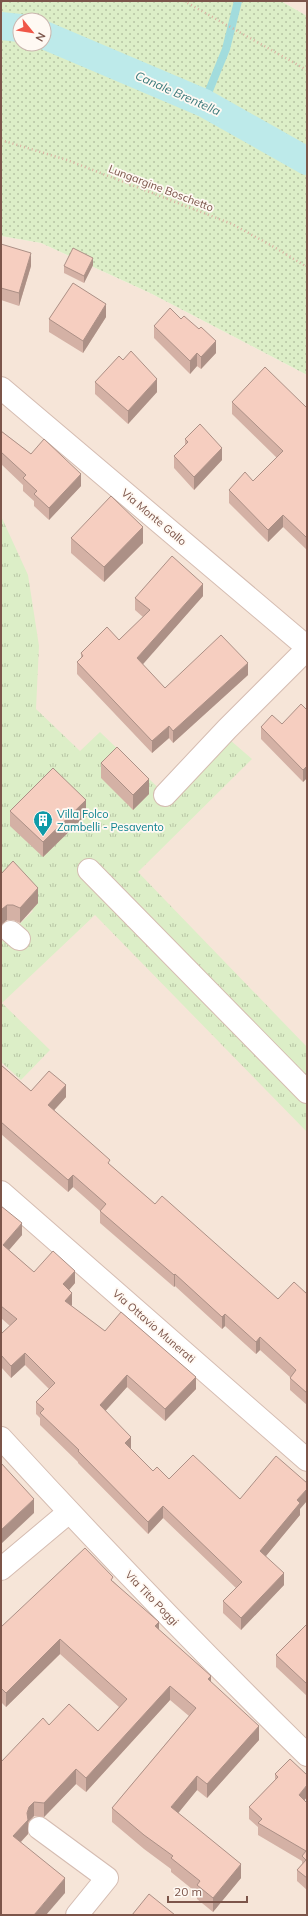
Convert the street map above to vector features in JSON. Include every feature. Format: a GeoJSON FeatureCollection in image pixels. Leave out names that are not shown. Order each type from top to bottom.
{"type":"FeatureCollection","features":[{"type":"Feature","properties":{"kind":"street","name":"Via Monte Gallo"},"geometry":{"type":"LineString","coordinates":[[1,388],[307,648],[227,729],[165,795]]}},
{"type":"Feature","properties":{"kind":"street"},"geometry":{"type":"LineString","coordinates":[[89,870],[307,1092]]}},
{"type":"Feature","properties":{"kind":"street","name":"Via Ottavio Munerati"},"geometry":{"type":"LineString","coordinates":[[1,1192],[307,1460]]}},
{"type":"Feature","properties":{"kind":"street","name":"Via Tito Poggi"},"geometry":{"type":"LineString","coordinates":[[1,1438],[69,1512],[260,1709],[307,1755]]}},
{"type":"Feature","properties":{"kind":"street"},"geometry":{"type":"LineString","coordinates":[[1,1569],[69,1512]]}},
{"type":"Feature","properties":{"kind":"street"},"geometry":{"type":"LineString","coordinates":[[40,1828],[107,1878],[77,1915]]}},
{"type":"Feature","properties":{"kind":"path"},"geometry":{"type":"LineString","coordinates":[[184,1],[222,24],[307,70]]}},
{"type":"Feature","properties":{"kind":"path","name":"Lungargine Boschetto"},"geometry":{"type":"LineString","coordinates":[[1,140],[67,160],[226,222],[274,247],[307,267]]}},
{"type":"Feature","properties":{"kind":"shaded area"},"geometry":{"type":"Polygon","coordinates":[[[281,1],[307,1],[307,16],[281,1]]]}},
{"type":"Feature","properties":{"kind":"shaded area"},"geometry":{"type":"Polygon","coordinates":[[[1,236],[41,243],[150,293],[307,375],[307,1915],[1,1915],[1,236]]]}},
{"type":"Feature","properties":{"kind":"green space"},"geometry":{"type":"Polygon","coordinates":[[[1,1],[281,1],[307,16],[307,375],[150,293],[41,243],[1,236],[1,1]]]}},
{"type":"Feature","properties":{"kind":"green space"},"geometry":{"type":"Polygon","coordinates":[[[1,516],[28,575],[39,646],[36,709],[80,751],[100,732],[171,800],[230,740],[252,759],[138,872],[307,1047],[307,1132],[95,915],[2,1003],[50,1050],[21,1080],[1,1062],[1,942],[33,911],[1,879],[1,516]]]}},
{"type":"Feature","properties":{"kind":"building"},"geometry":{"type":"Polygon","coordinates":[[[1,244],[31,253],[19,293],[1,288],[1,244]]]}},
{"type":"Feature","properties":{"kind":"building"},"geometry":{"type":"Polygon","coordinates":[[[73,248],[93,258],[84,276],[64,266],[73,248]]]}},
{"type":"Feature","properties":{"kind":"building"},"geometry":{"type":"Polygon","coordinates":[[[73,283],[106,304],[83,341],[49,319],[73,283]]]}},
{"type":"Feature","properties":{"kind":"building"},"geometry":{"type":"Polygon","coordinates":[[[170,308],[181,319],[184,316],[199,329],[201,327],[216,341],[201,357],[197,353],[190,361],[154,326],[170,308]]]}},
{"type":"Feature","properties":{"kind":"building"},"geometry":{"type":"Polygon","coordinates":[[[131,351],[157,379],[128,411],[95,382],[119,356],[123,360],[131,351]]]}},
{"type":"Feature","properties":{"kind":"building"},"geometry":{"type":"Polygon","coordinates":[[[265,367],[307,408],[307,538],[283,515],[268,530],[229,490],[245,472],[253,481],[283,451],[232,402],[265,367]]]}},
{"type":"Feature","properties":{"kind":"building"},"geometry":{"type":"Polygon","coordinates":[[[200,424],[222,448],[194,477],[174,456],[188,442],[185,439],[200,424]]]}},
{"type":"Feature","properties":{"kind":"building"},"geometry":{"type":"Polygon","coordinates":[[[1,431],[31,454],[44,439],[81,474],[49,508],[34,494],[37,491],[23,478],[26,475],[1,452],[1,431]]]}},
{"type":"Feature","properties":{"kind":"building"},"geometry":{"type":"Polygon","coordinates":[[[111,496],[143,527],[104,567],[71,538],[111,496]]]}},
{"type":"Feature","properties":{"kind":"building"},"geometry":{"type":"Polygon","coordinates":[[[172,556],[203,584],[137,658],[165,688],[221,635],[248,663],[173,731],[169,726],[152,741],[77,662],[83,656],[81,653],[107,627],[119,640],[150,610],[135,598],[172,556]]]}},
{"type":"Feature","properties":{"kind":"building"},"geometry":{"type":"Polygon","coordinates":[[[301,704],[307,710],[307,766],[303,770],[261,727],[272,715],[282,724],[301,704]]]}},
{"type":"Feature","properties":{"kind":"building"},"geometry":{"type":"Polygon","coordinates":[[[117,747],[149,779],[133,795],[101,763],[117,747]]]}},
{"type":"Feature","properties":{"kind":"building"},"geometry":{"type":"Polygon","coordinates":[[[53,768],[86,800],[43,842],[10,811],[53,768]]]}},
{"type":"Feature","properties":{"kind":"building"},"geometry":{"type":"Polygon","coordinates":[[[13,861],[38,888],[20,908],[13,905],[7,905],[1,910],[1,874],[13,861]]]}},
{"type":"Feature","properties":{"kind":"building"},"geometry":{"type":"Polygon","coordinates":[[[1,1065],[31,1091],[49,1071],[66,1085],[48,1105],[110,1160],[108,1163],[155,1204],[162,1196],[278,1299],[294,1282],[307,1294],[307,1393],[290,1378],[296,1370],[260,1337],[256,1342],[225,1314],[222,1317],[175,1274],[174,1275],[100,1211],[106,1204],[73,1175],[68,1180],[1,1122],[1,1065]]]}},
{"type":"Feature","properties":{"kind":"building"},"geometry":{"type":"Polygon","coordinates":[[[1,1206],[22,1223],[3,1245],[34,1272],[53,1251],[75,1271],[63,1284],[72,1293],[65,1301],[105,1331],[121,1312],[196,1377],[165,1409],[127,1375],[100,1405],[131,1437],[125,1443],[153,1471],[157,1467],[169,1479],[193,1455],[240,1499],[276,1456],[307,1483],[307,1489],[297,1500],[300,1503],[260,1551],[284,1573],[241,1618],[223,1601],[242,1582],[163,1506],[148,1522],[78,1451],[79,1450],[40,1413],[44,1409],[36,1402],[55,1383],[25,1353],[11,1366],[1,1355],[1,1334],[17,1319],[1,1306],[1,1206]]]}},
{"type":"Feature","properties":{"kind":"building"},"geometry":{"type":"Polygon","coordinates":[[[1,1463],[34,1499],[1,1530],[1,1463]]]}},
{"type":"Feature","properties":{"kind":"building"},"geometry":{"type":"Polygon","coordinates":[[[85,1548],[113,1577],[111,1580],[159,1622],[155,1626],[211,1676],[208,1679],[259,1726],[207,1784],[197,1776],[171,1807],[241,1864],[213,1898],[197,1885],[200,1881],[171,1858],[173,1856],[144,1835],[112,1808],[196,1708],[170,1686],[86,1778],[76,1769],[44,1803],[34,1802],[29,1807],[27,1813],[28,1820],[13,1836],[65,1878],[34,1915],[1,1915],[1,1762],[43,1718],[49,1725],[69,1704],[98,1731],[127,1699],[60,1639],[6,1693],[1,1688],[1,1627],[85,1548]]]}},
{"type":"Feature","properties":{"kind":"building"},"geometry":{"type":"Polygon","coordinates":[[[307,1624],[307,1684],[276,1655],[307,1624]]]}},
{"type":"Feature","properties":{"kind":"building"},"geometry":{"type":"Polygon","coordinates":[[[290,1759],[307,1775],[307,1785],[299,1795],[307,1803],[307,1878],[297,1870],[306,1860],[302,1856],[306,1851],[258,1823],[262,1819],[249,1807],[278,1777],[275,1774],[290,1759]]]}},
{"type":"Feature","properties":{"kind":"building"},"geometry":{"type":"Polygon","coordinates":[[[149,1894],[175,1915],[132,1915],[149,1894]]]}},
{"type":"Feature","properties":{"kind":"waterway"},"geometry":{"type":"LineString","coordinates":[[204,103],[226,49],[238,1]]}},
{"type":"Feature","properties":{"kind":"waterway","name":"Canale Brentella"},"geometry":{"type":"LineString","coordinates":[[1,26],[12,27]]}},
{"type":"Feature","properties":{"kind":"waterway","name":"Canale Brentella"},"geometry":{"type":"LineString","coordinates":[[52,38],[204,103],[307,161]]}},
{"type":"Feature","properties":{"kind":"place","name":"Villa Folco Zambelli - Pesavento"},"geometry":{"type":"Point","coordinates":[43,837]}}]}
